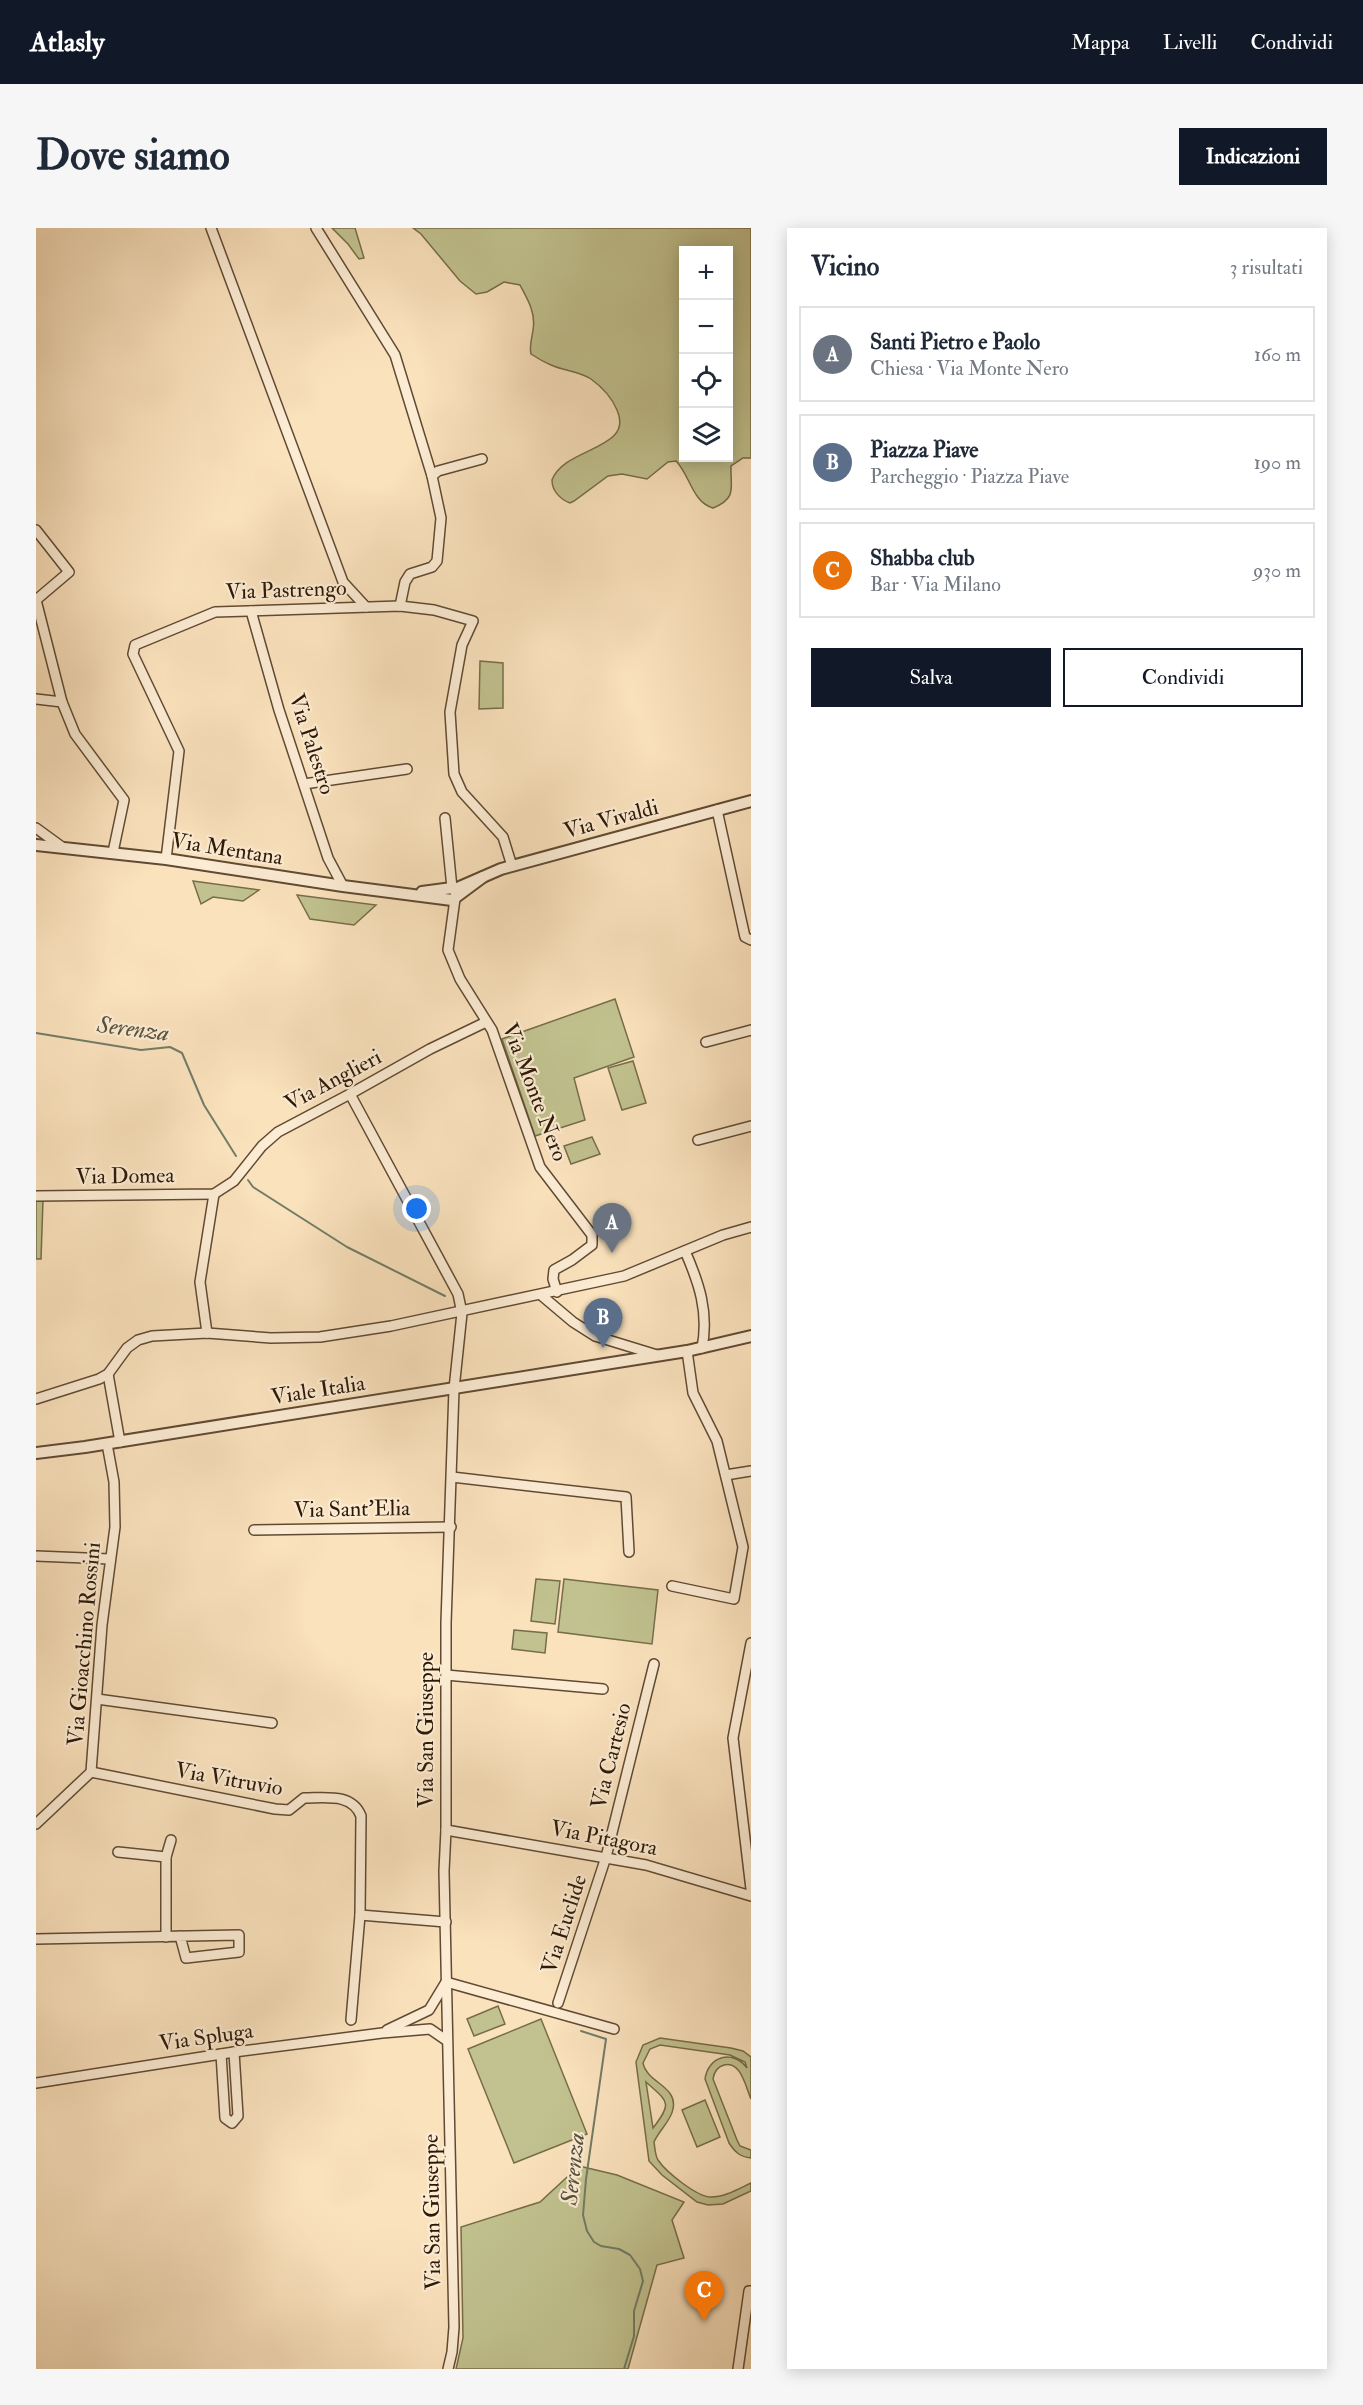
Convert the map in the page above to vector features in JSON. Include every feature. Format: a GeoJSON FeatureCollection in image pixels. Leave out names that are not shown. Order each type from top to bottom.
{"type":"FeatureCollection","features":[{"type":"Feature","properties":{"kind":"street","name":"Via Pastrengo"},"geometry":{"type":"LineString","coordinates":[[211,228],[343,582],[366,607]]}},
{"type":"Feature","properties":{"kind":"street"},"geometry":{"type":"LineString","coordinates":[[316,228],[395,355],[432,476],[441,518],[437,561],[432,567],[410,574],[405,582],[400,606]]}},
{"type":"Feature","properties":{"kind":"street"},"geometry":{"type":"LineString","coordinates":[[432,476],[438,471],[482,459]]}},
{"type":"Feature","properties":{"kind":"street"},"geometry":{"type":"LineString","coordinates":[[36,530],[69,572],[36,600],[62,702],[75,734],[124,800],[113,852]]}},
{"type":"Feature","properties":{"kind":"street"},"geometry":{"type":"LineString","coordinates":[[366,607],[400,606],[434,610],[473,621],[462,645],[450,712],[454,774],[462,792],[503,837],[512,866]]}},
{"type":"Feature","properties":{"kind":"street","name":"Via Pastrengo"},"geometry":{"type":"LineString","coordinates":[[166,859],[179,751],[133,654],[135,645],[215,612],[366,607]]}},
{"type":"Feature","properties":{"kind":"street","name":"Via Palestro"},"geometry":{"type":"LineString","coordinates":[[251,611],[328,858],[343,886]]}},
{"type":"Feature","properties":{"kind":"street"},"geometry":{"type":"LineString","coordinates":[[36,699],[62,702]]}},
{"type":"Feature","properties":{"kind":"street"},"geometry":{"type":"LineString","coordinates":[[304,784],[407,768]]}},
{"type":"Feature","properties":{"kind":"street","name":"Via Vivaldi"},"geometry":{"type":"LineString","coordinates":[[452,894],[483,877],[512,866],[751,801]]}},
{"type":"Feature","properties":{"kind":"street"},"geometry":{"type":"LineString","coordinates":[[717,810],[745,937],[751,940]]}},
{"type":"Feature","properties":{"kind":"street","name":"Via Monte Nero"},"geometry":{"type":"LineString","coordinates":[[445,818],[453,915],[448,950],[460,979],[496,1041],[540,1167],[592,1235],[592,1245],[554,1270],[553,1279],[557,1292]]}},
{"type":"Feature","properties":{"kind":"street"},"geometry":{"type":"LineString","coordinates":[[36,828],[62,847]]}},
{"type":"Feature","properties":{"kind":"street","name":"Via Mentana"},"geometry":{"type":"LineString","coordinates":[[36,845],[166,859],[343,886],[411,894],[452,894]]}},
{"type":"Feature","properties":{"kind":"street","name":"Via Anglieri"},"geometry":{"type":"LineString","coordinates":[[214,1194],[234,1181],[262,1146],[278,1132],[430,1049],[486,1022]]}},
{"type":"Feature","properties":{"kind":"street"},"geometry":{"type":"LineString","coordinates":[[706,1042],[751,1030]]}},
{"type":"Feature","properties":{"kind":"street"},"geometry":{"type":"LineString","coordinates":[[350,1094],[458,1294],[462,1312]]}},
{"type":"Feature","properties":{"kind":"street"},"geometry":{"type":"LineString","coordinates":[[698,1140],[751,1126]]}},
{"type":"Feature","properties":{"kind":"street"},"geometry":{"type":"LineString","coordinates":[[207,1333],[200,1282],[214,1194]]}},
{"type":"Feature","properties":{"kind":"street","name":"Via Domea"},"geometry":{"type":"LineString","coordinates":[[36,1196],[214,1194]]}},
{"type":"Feature","properties":{"kind":"street"},"geometry":{"type":"LineString","coordinates":[[36,1399],[108,1374],[127,1348],[138,1340],[171,1333],[271,1338],[320,1337],[462,1312],[624,1276],[723,1235],[751,1227]]}},
{"type":"Feature","properties":{"kind":"street"},"geometry":{"type":"LineString","coordinates":[[685,1251],[703,1299],[705,1334],[702,1348]]}},
{"type":"Feature","properties":{"kind":"street"},"geometry":{"type":"LineString","coordinates":[[541,1295],[573,1322],[595,1336],[657,1356]]}},
{"type":"Feature","properties":{"kind":"street","name":"Via San Giuseppe"},"geometry":{"type":"LineString","coordinates":[[448,2369],[454,2327],[450,2107],[446,2040],[448,2017],[444,1871],[446,1675],[454,1389],[462,1312]]}},
{"type":"Feature","properties":{"kind":"street","name":"Viale Italia"},"geometry":{"type":"LineString","coordinates":[[36,1453],[120,1442],[657,1356],[751,1336]]}},
{"type":"Feature","properties":{"kind":"street"},"geometry":{"type":"LineString","coordinates":[[672,1586],[734,1599],[742,1547],[717,1441],[693,1393],[687,1351]]}},
{"type":"Feature","properties":{"kind":"street"},"geometry":{"type":"LineString","coordinates":[[108,1374],[120,1442]]}},
{"type":"Feature","properties":{"kind":"street","name":"Via Gioacchino Rossini"},"geometry":{"type":"LineString","coordinates":[[36,1824],[91,1772],[102,1625],[115,1527],[114,1482],[107,1444]]}},
{"type":"Feature","properties":{"kind":"street"},"geometry":{"type":"LineString","coordinates":[[726,1475],[751,1471]]}},
{"type":"Feature","properties":{"kind":"street"},"geometry":{"type":"LineString","coordinates":[[452,1478],[626,1497],[629,1552]]}},
{"type":"Feature","properties":{"kind":"street","name":"Via Sant'Elia"},"geometry":{"type":"LineString","coordinates":[[254,1530],[451,1527]]}},
{"type":"Feature","properties":{"kind":"street"},"geometry":{"type":"LineString","coordinates":[[36,1556],[110,1559]]}},
{"type":"Feature","properties":{"kind":"street"},"geometry":{"type":"LineString","coordinates":[[751,1643],[733,1738],[751,1889]]}},
{"type":"Feature","properties":{"kind":"street","name":"Via Cartesio"},"geometry":{"type":"LineString","coordinates":[[606,1857],[654,1664]]}},
{"type":"Feature","properties":{"kind":"street"},"geometry":{"type":"LineString","coordinates":[[446,1675],[603,1689]]}},
{"type":"Feature","properties":{"kind":"street"},"geometry":{"type":"LineString","coordinates":[[97,1699],[272,1723]]}},
{"type":"Feature","properties":{"kind":"street","name":"Via Vitruvio"},"geometry":{"type":"LineString","coordinates":[[91,1772],[275,1809],[289,1810],[304,1798],[349,1800],[357,1805],[361,1816],[360,1915],[351,2020]]}},
{"type":"Feature","properties":{"kind":"street","name":"Via Pitagora"},"geometry":{"type":"LineString","coordinates":[[446,1830],[606,1857],[667,1870],[751,1896]]}},
{"type":"Feature","properties":{"kind":"street"},"geometry":{"type":"LineString","coordinates":[[166,1937],[166,1857],[171,1840]]}},
{"type":"Feature","properties":{"kind":"street"},"geometry":{"type":"LineString","coordinates":[[118,1852],[166,1857]]}},
{"type":"Feature","properties":{"kind":"street","name":"Via Euclide"},"geometry":{"type":"LineString","coordinates":[[558,2003],[606,1857]]}},
{"type":"Feature","properties":{"kind":"street"},"geometry":{"type":"LineString","coordinates":[[360,1915],[446,1922]]}},
{"type":"Feature","properties":{"kind":"street"},"geometry":{"type":"LineString","coordinates":[[36,1939],[166,1937],[180,1936],[239,1935],[239,1952],[186,1958],[180,1936]]}},
{"type":"Feature","properties":{"kind":"street"},"geometry":{"type":"LineString","coordinates":[[448,2017],[429,2010],[446,1982],[614,2029]]}},
{"type":"Feature","properties":{"kind":"street","name":"Via Spluga"},"geometry":{"type":"LineString","coordinates":[[382,2033],[429,2010]]}},
{"type":"Feature","properties":{"kind":"street","name":"Via Spluga"},"geometry":{"type":"LineString","coordinates":[[36,2083],[220,2054],[382,2033],[430,2029],[446,2040]]}},
{"type":"Feature","properties":{"kind":"street"},"geometry":{"type":"LineString","coordinates":[[220,2054],[225,2118],[232,2123],[238,2116],[234,2052]]}},
{"type":"Feature","properties":{"kind":"street"},"geometry":{"type":"LineString","coordinates":[[738,2369],[749,2291],[751,2291]]}},
{"type":"Feature","properties":{"kind":"green space"},"geometry":{"type":"Polygon","coordinates":[[[332,228],[355,228],[364,258],[359,259],[332,228]]]}},
{"type":"Feature","properties":{"kind":"green space"},"geometry":{"type":"Polygon","coordinates":[[[413,228],[751,228],[751,458],[743,458],[731,466],[731,491],[726,500],[713,508],[706,505],[700,500],[676,461],[668,462],[647,479],[622,474],[608,476],[570,503],[560,497],[553,488],[552,480],[559,469],[608,441],[616,433],[620,423],[617,410],[606,393],[591,379],[551,365],[531,354],[533,318],[531,307],[520,285],[504,282],[487,292],[476,294],[460,281],[421,234],[413,228]]]}},
{"type":"Feature","properties":{"kind":"green space"},"geometry":{"type":"Polygon","coordinates":[[[480,661],[503,663],[503,708],[479,709],[480,661]]]}},
{"type":"Feature","properties":{"kind":"green space"},"geometry":{"type":"Polygon","coordinates":[[[193,881],[259,890],[243,901],[213,897],[201,904],[193,881]]]}},
{"type":"Feature","properties":{"kind":"green space"},"geometry":{"type":"Polygon","coordinates":[[[297,895],[376,905],[354,925],[310,919],[297,895]]]}},
{"type":"Feature","properties":{"kind":"green space"},"geometry":{"type":"Polygon","coordinates":[[[615,999],[634,1057],[574,1078],[585,1120],[535,1136],[502,1039],[615,999]]]}},
{"type":"Feature","properties":{"kind":"green space"},"geometry":{"type":"Polygon","coordinates":[[[633,1061],[646,1103],[622,1110],[608,1068],[633,1061]]]}},
{"type":"Feature","properties":{"kind":"green space"},"geometry":{"type":"Polygon","coordinates":[[[592,1137],[600,1154],[571,1164],[564,1146],[592,1137]]]}},
{"type":"Feature","properties":{"kind":"green space"},"geometry":{"type":"Polygon","coordinates":[[[43,1200],[41,1259],[36,1259],[36,1201],[43,1200]]]}},
{"type":"Feature","properties":{"kind":"green space"},"geometry":{"type":"Polygon","coordinates":[[[536,1579],[560,1581],[555,1624],[531,1621],[536,1579]]]}},
{"type":"Feature","properties":{"kind":"green space"},"geometry":{"type":"Polygon","coordinates":[[[564,1579],[658,1590],[652,1644],[558,1632],[564,1579]]]}},
{"type":"Feature","properties":{"kind":"green space"},"geometry":{"type":"Polygon","coordinates":[[[514,1630],[547,1633],[545,1653],[512,1649],[514,1630]]]}},
{"type":"Feature","properties":{"kind":"green space"},"geometry":{"type":"Polygon","coordinates":[[[498,2006],[505,2024],[474,2036],[467,2019],[498,2006]]]}},
{"type":"Feature","properties":{"kind":"green space"},"geometry":{"type":"Polygon","coordinates":[[[541,2019],[587,2134],[514,2163],[468,2049],[541,2019]]]}},
{"type":"Feature","properties":{"kind":"green space"},"geometry":{"type":"Polygon","coordinates":[[[660,2038],[731,2048],[743,2051],[751,2057],[751,2099],[742,2076],[735,2067],[724,2065],[719,2067],[713,2079],[737,2140],[740,2146],[751,2150],[751,2158],[738,2154],[729,2143],[705,2079],[707,2071],[716,2060],[735,2058],[747,2068],[745,2062],[730,2055],[660,2045],[650,2049],[643,2063],[650,2075],[671,2095],[673,2101],[670,2118],[654,2142],[656,2156],[662,2165],[682,2183],[705,2196],[721,2196],[751,2183],[751,2191],[723,2204],[708,2205],[697,2202],[662,2175],[649,2161],[636,2062],[643,2045],[660,2038]],[[646,2082],[653,2128],[663,2113],[665,2103],[663,2098],[646,2082]]]}},
{"type":"Feature","properties":{"kind":"green space"},"geometry":{"type":"Polygon","coordinates":[[[705,2100],[720,2137],[697,2147],[682,2110],[705,2100]]]}},
{"type":"Feature","properties":{"kind":"green space"},"geometry":{"type":"Polygon","coordinates":[[[579,2166],[617,2175],[684,2202],[672,2220],[684,2258],[657,2265],[628,2369],[456,2369],[463,2338],[461,2227],[540,2202],[579,2166]]]}},
{"type":"Feature","properties":{"kind":"waterway","name":"Serenza"},"geometry":{"type":"LineString","coordinates":[[36,1033],[141,1050],[170,1047],[182,1053],[204,1105],[236,1156]]}},
{"type":"Feature","properties":{"kind":"waterway","name":"Serenza"},"geometry":{"type":"LineString","coordinates":[[248,1180],[253,1187],[347,1247],[445,1296]]}},
{"type":"Feature","properties":{"kind":"waterway","name":"Serenza"},"geometry":{"type":"LineString","coordinates":[[581,2031],[606,2039],[583,2215],[587,2231],[594,2242],[601,2246],[619,2249],[630,2255],[640,2269],[643,2281],[634,2311],[634,2336],[624,2369]]}},
{"type":"Feature","properties":{"kind":"place","name":"Santi Pietro e Paolo"},"geometry":{"type":"Point","coordinates":[612,1253]}},
{"type":"Feature","properties":{"kind":"place","name":"Piazza Piave"},"geometry":{"type":"Point","coordinates":[603,1348]}},
{"type":"Feature","properties":{"kind":"place","name":"Shabba club"},"geometry":{"type":"Point","coordinates":[704,2321]}}]}
